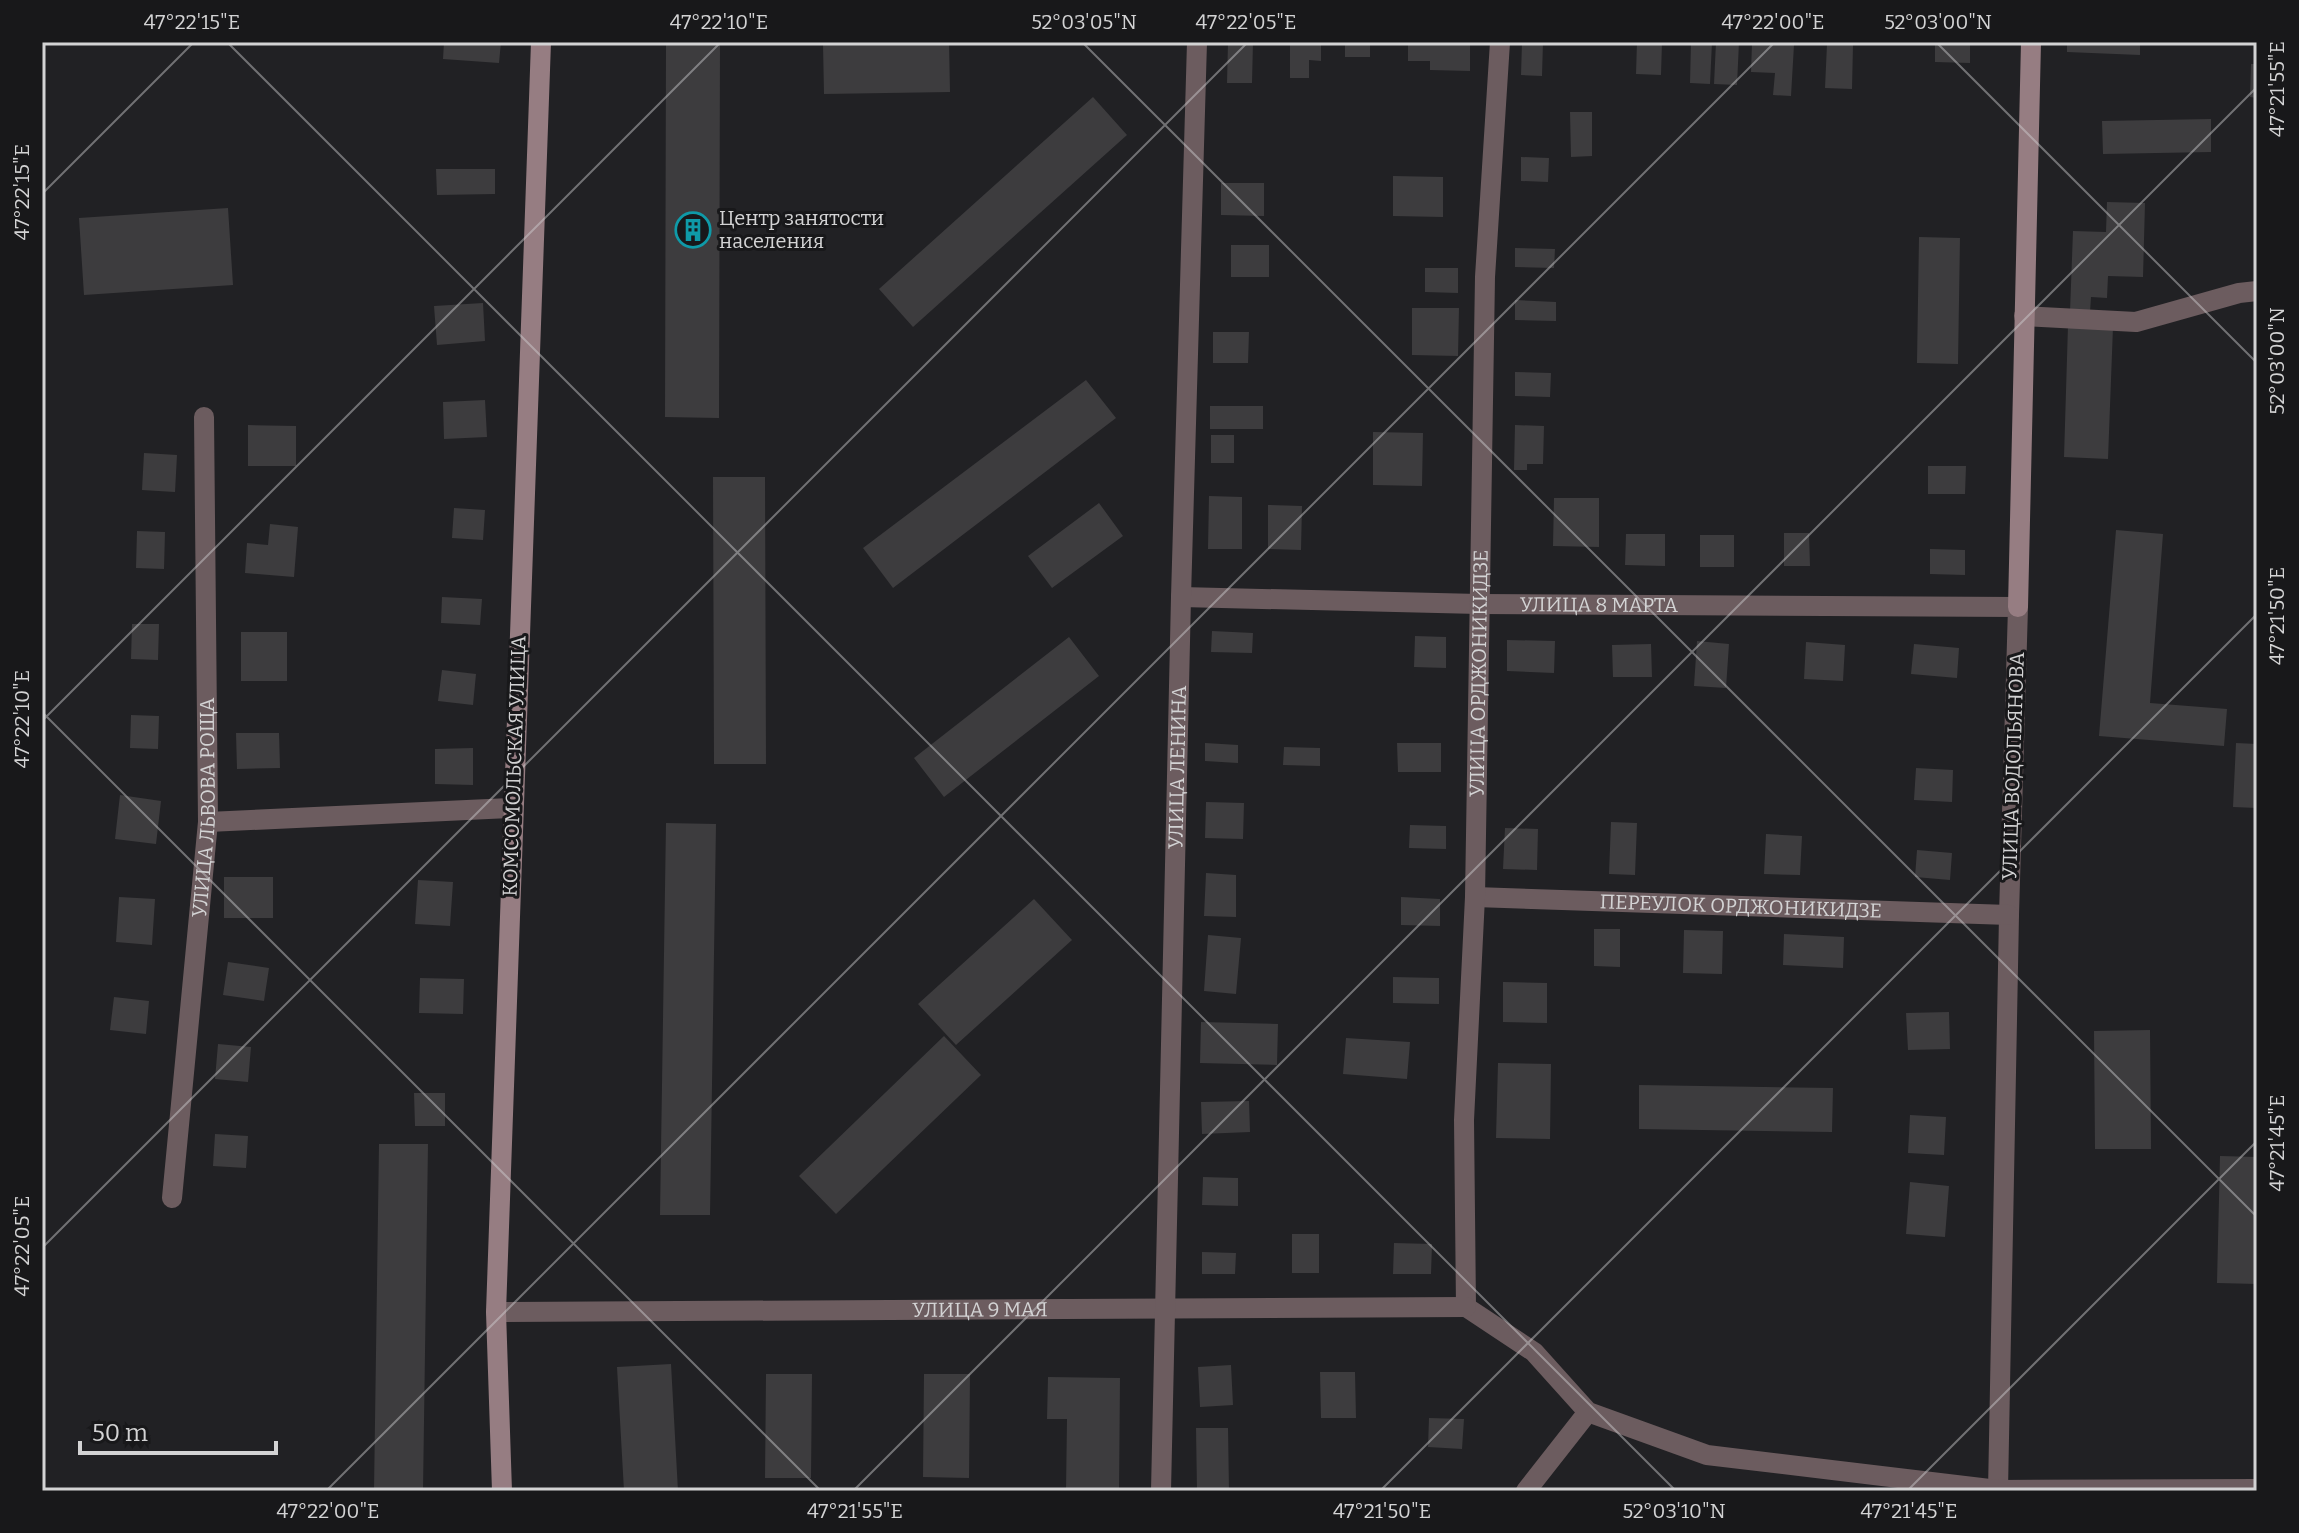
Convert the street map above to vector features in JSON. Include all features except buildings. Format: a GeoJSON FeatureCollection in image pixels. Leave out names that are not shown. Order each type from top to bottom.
{"type":"FeatureCollection","features":[{"type":"Feature","properties":{"kind":"main road","name":"КОМСОМОЛЬСКАЯ УЛИЦА"},"geometry":{"type":"LineString","coordinates":[[502,1491],[496,1312],[541,42]]}},
{"type":"Feature","properties":{"kind":"main road","name":"УЛИЦА ВОДОПЬЯНОВА"},"geometry":{"type":"LineString","coordinates":[[2018,607],[2031,42]]}},
{"type":"Feature","properties":{"kind":"street","name":"УЛИЦА ЛЕНИНА"},"geometry":{"type":"LineString","coordinates":[[1161,1491],[1163,1307],[1197,42]]}},
{"type":"Feature","properties":{"kind":"street","name":"УЛИЦА ОРДЖОНИКИДЗЕ"},"geometry":{"type":"LineString","coordinates":[[1466,1307],[1464,1120],[1475,897],[1485,277],[1500,42]]}},
{"type":"Feature","properties":{"kind":"street"},"geometry":{"type":"LineString","coordinates":[[2024,316],[2136,322],[2239,293],[2257,291]]}},
{"type":"Feature","properties":{"kind":"street","name":"УЛИЦА ЛЬВОВА РОЩА"},"geometry":{"type":"LineString","coordinates":[[172,1198],[208,822],[204,417]]}},
{"type":"Feature","properties":{"kind":"street","name":"УЛИЦА 8 МАРТА"},"geometry":{"type":"LineString","coordinates":[[1181,597],[1479,604],[2018,607]]}},
{"type":"Feature","properties":{"kind":"street","name":"УЛИЦА ВОДОПЬЯНОВА"},"geometry":{"type":"LineString","coordinates":[[1998,1491],[2018,607]]}},
{"type":"Feature","properties":{"kind":"street"},"geometry":{"type":"LineString","coordinates":[[208,822],[512,808]]}},
{"type":"Feature","properties":{"kind":"street","name":"ПЕРЕУЛОК ОРДЖОНИКИДЗЕ"},"geometry":{"type":"LineString","coordinates":[[1475,897],[2009,915]]}},
{"type":"Feature","properties":{"kind":"street"},"geometry":{"type":"LineString","coordinates":[[1466,1307],[1534,1352],[1588,1412],[1707,1455],[1998,1491],[2257,1489]]}},
{"type":"Feature","properties":{"kind":"street","name":"УЛИЦА 9 МАЯ"},"geometry":{"type":"LineString","coordinates":[[496,1312],[1466,1307]]}},
{"type":"Feature","properties":{"kind":"street"},"geometry":{"type":"LineString","coordinates":[[1526,1491],[1588,1412]]}},
{"type":"Feature","properties":{"kind":"place","name":"Центр занятости населения"},"geometry":{"type":"Point","coordinates":[693,230]}}]}
